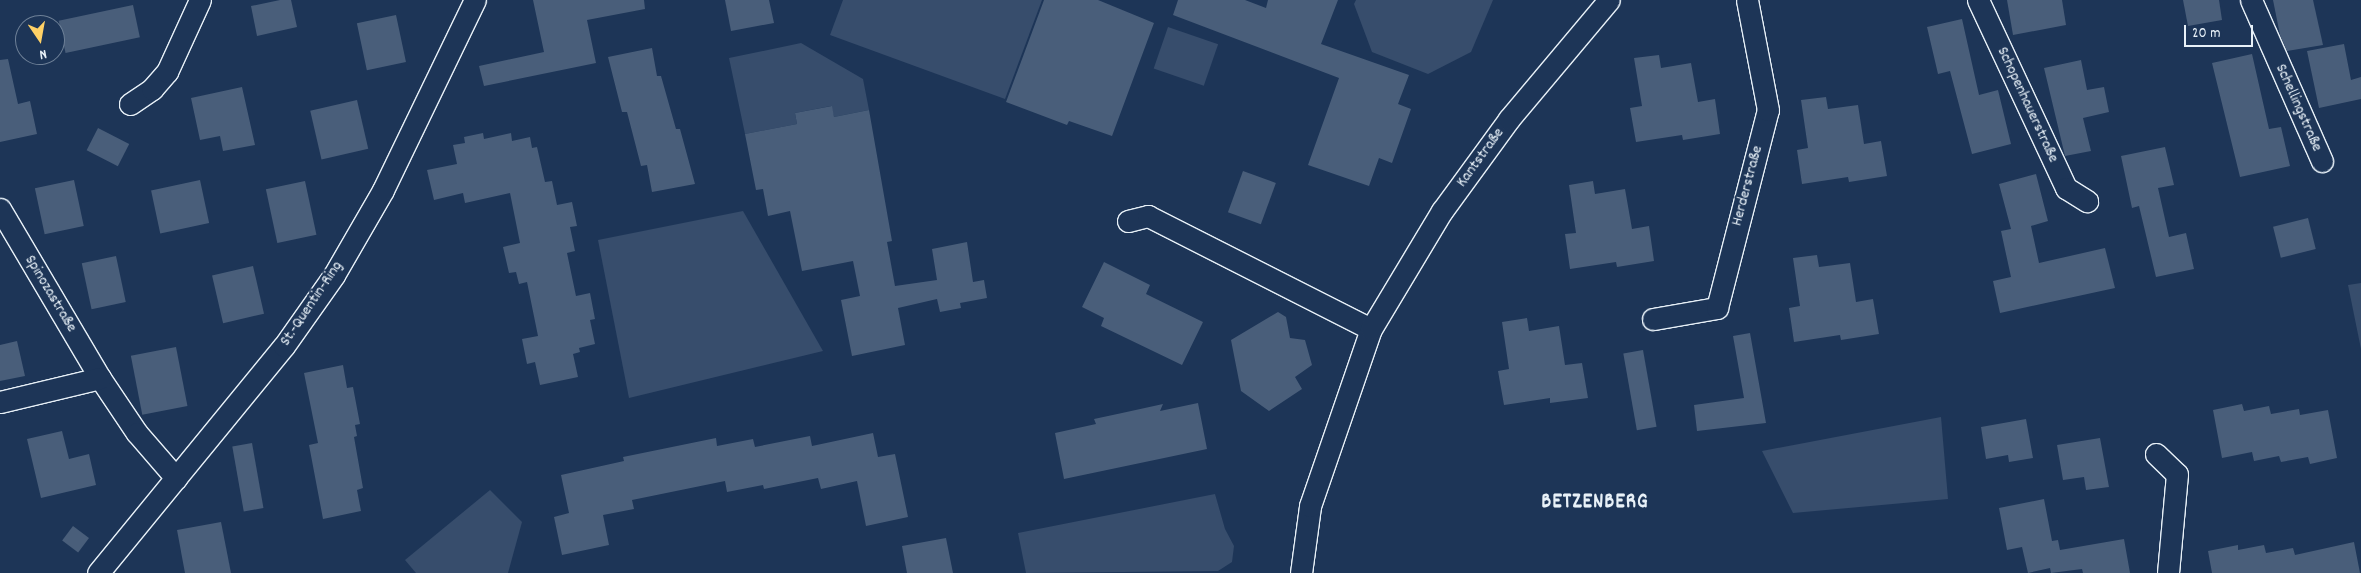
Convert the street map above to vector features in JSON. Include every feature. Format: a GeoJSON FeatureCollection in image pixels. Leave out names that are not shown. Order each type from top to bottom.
{"type":"FeatureCollection","features":[{"type":"Feature","properties":{"kind":"street"},"geometry":{"type":"LineString","coordinates":[[130,104],[152,89],[167,72],[200,0]]}},
{"type":"Feature","properties":{"kind":"street","name":"St.-Quentin-Ring"},"geometry":{"type":"LineString","coordinates":[[98,573],[284,346],[334,275],[383,190],[474,0]]}},
{"type":"Feature","properties":{"kind":"street","name":"Kantstraße"},"geometry":{"type":"LineString","coordinates":[[1301,573],[1310,506],[1372,329],[1442,211],[1509,119],[1609,0]]}},
{"type":"Feature","properties":{"kind":"street","name":"Herderstraße"},"geometry":{"type":"LineString","coordinates":[[1653,319],[1717,308],[1768,110],[1747,0]]}},
{"type":"Feature","properties":{"kind":"street","name":"Schopenhauerstraße"},"geometry":{"type":"LineString","coordinates":[[1978,0],[2066,188],[2087,201]]}},
{"type":"Feature","properties":{"kind":"street","name":"Schellingstraße"},"geometry":{"type":"LineString","coordinates":[[2252,0],[2322,161]]}},
{"type":"Feature","properties":{"kind":"street","name":"Spinozastraße"},"geometry":{"type":"LineString","coordinates":[[0,209],[100,378],[137,433],[176,478]]}},
{"type":"Feature","properties":{"kind":"street"},"geometry":{"type":"LineString","coordinates":[[1128,221],[1148,216],[1372,329]]}},
{"type":"Feature","properties":{"kind":"street"},"geometry":{"type":"LineString","coordinates":[[0,402],[100,378]]}},
{"type":"Feature","properties":{"kind":"street"},"geometry":{"type":"LineString","coordinates":[[2156,454],[2177,474],[2168,573]]}},
{"type":"Feature","properties":{"kind":"shaded area"},"geometry":{"type":"Polygon","coordinates":[[[843,0],[1042,0],[1005,99],[830,35],[843,0]]]}},
{"type":"Feature","properties":{"kind":"shaded area"},"geometry":{"type":"Polygon","coordinates":[[[1356,0],[1493,0],[1471,52],[1428,74],[1372,52],[1354,4],[1356,0]]]}},
{"type":"Feature","properties":{"kind":"shaded area"},"geometry":{"type":"Polygon","coordinates":[[[1168,27],[1218,44],[1204,86],[1154,69],[1168,27]]]}},
{"type":"Feature","properties":{"kind":"shaded area"},"geometry":{"type":"Polygon","coordinates":[[[801,43],[863,79],[869,110],[834,117],[831,106],[795,113],[797,124],[745,134],[729,58],[801,43]]]}},
{"type":"Feature","properties":{"kind":"shaded area"},"geometry":{"type":"Polygon","coordinates":[[[743,211],[823,351],[629,398],[598,240],[743,211]]]}},
{"type":"Feature","properties":{"kind":"shaded area"},"geometry":{"type":"Polygon","coordinates":[[[2361,283],[2361,349],[2348,285],[2361,283]]]}},
{"type":"Feature","properties":{"kind":"shaded area"},"geometry":{"type":"Polygon","coordinates":[[[1941,417],[1948,499],[1793,513],[1762,451],[1941,417]]]}},
{"type":"Feature","properties":{"kind":"shaded area"},"geometry":{"type":"Polygon","coordinates":[[[490,490],[522,522],[508,573],[416,573],[405,560],[490,490]]]}},
{"type":"Feature","properties":{"kind":"shaded area"},"geometry":{"type":"Polygon","coordinates":[[[1215,494],[1225,529],[1234,546],[1232,562],[1218,571],[1026,573],[1018,533],[1215,494]]]}},
{"type":"Feature","properties":{"kind":"building"},"geometry":{"type":"Polygon","coordinates":[[[280,0],[291,0],[297,27],[257,36],[251,6],[280,0]]]}},
{"type":"Feature","properties":{"kind":"building"},"geometry":{"type":"Polygon","coordinates":[[[533,0],[644,0],[645,9],[587,20],[596,63],[484,86],[479,66],[544,52],[533,0]]]}},
{"type":"Feature","properties":{"kind":"building"},"geometry":{"type":"Polygon","coordinates":[[[725,0],[769,0],[774,23],[731,31],[725,0]]]}},
{"type":"Feature","properties":{"kind":"building"},"geometry":{"type":"Polygon","coordinates":[[[1044,0],[1098,0],[1154,23],[1112,136],[1069,121],[1067,125],[1006,102],[1044,0]]]}},
{"type":"Feature","properties":{"kind":"building"},"geometry":{"type":"Polygon","coordinates":[[[1178,0],[1245,0],[1266,8],[1268,0],[1338,0],[1321,44],[1409,75],[1398,104],[1411,109],[1392,163],[1379,158],[1369,186],[1308,165],[1339,78],[1173,15],[1178,0]]]}},
{"type":"Feature","properties":{"kind":"building"},"geometry":{"type":"Polygon","coordinates":[[[2007,0],[2062,0],[2066,25],[2013,35],[2007,0]]]}},
{"type":"Feature","properties":{"kind":"building"},"geometry":{"type":"Polygon","coordinates":[[[2183,0],[2219,0],[2222,20],[2188,26],[2183,0]]]}},
{"type":"Feature","properties":{"kind":"building"},"geometry":{"type":"Polygon","coordinates":[[[2273,0],[2313,0],[2323,45],[2287,51],[2280,35],[2273,0]]]}},
{"type":"Feature","properties":{"kind":"building"},"geometry":{"type":"Polygon","coordinates":[[[133,5],[140,37],[66,53],[65,19],[133,5]]]}},
{"type":"Feature","properties":{"kind":"building"},"geometry":{"type":"Polygon","coordinates":[[[396,15],[406,62],[367,70],[357,23],[396,15]]]}},
{"type":"Feature","properties":{"kind":"building"},"geometry":{"type":"Polygon","coordinates":[[[1962,19],[1979,95],[1998,90],[2011,144],[1972,154],[1950,71],[1938,74],[1927,27],[1962,19]]]}},
{"type":"Feature","properties":{"kind":"building"},"geometry":{"type":"Polygon","coordinates":[[[2344,44],[2351,80],[2361,77],[2361,99],[2319,108],[2307,51],[2344,44]]]}},
{"type":"Feature","properties":{"kind":"building"},"geometry":{"type":"Polygon","coordinates":[[[652,48],[657,76],[661,76],[676,129],[680,129],[695,184],[652,192],[647,165],[641,166],[627,112],[622,112],[608,57],[652,48]]]}},
{"type":"Feature","properties":{"kind":"building"},"geometry":{"type":"Polygon","coordinates":[[[2252,54],[2269,129],[2281,127],[2290,166],[2240,177],[2212,63],[2252,54]]]}},
{"type":"Feature","properties":{"kind":"building"},"geometry":{"type":"Polygon","coordinates":[[[1659,55],[1661,68],[1691,63],[1698,102],[1715,99],[1720,134],[1683,140],[1682,135],[1636,142],[1630,108],[1642,106],[1634,58],[1659,55]]]}},
{"type":"Feature","properties":{"kind":"building"},"geometry":{"type":"Polygon","coordinates":[[[8,59],[18,104],[30,101],[37,134],[0,142],[0,60],[8,59]]]}},
{"type":"Feature","properties":{"kind":"building"},"geometry":{"type":"Polygon","coordinates":[[[2081,60],[2087,90],[2104,87],[2109,112],[2083,118],[2091,151],[2065,156],[2044,68],[2081,60]]]}},
{"type":"Feature","properties":{"kind":"building"},"geometry":{"type":"Polygon","coordinates":[[[242,87],[255,145],[223,151],[220,136],[200,140],[191,98],[242,87]]]}},
{"type":"Feature","properties":{"kind":"building"},"geometry":{"type":"Polygon","coordinates":[[[1826,97],[1828,109],[1858,105],[1864,144],[1881,141],[1887,176],[1849,182],[1848,177],[1802,184],[1797,150],[1808,148],[1801,100],[1826,97]]]}},
{"type":"Feature","properties":{"kind":"building"},"geometry":{"type":"Polygon","coordinates":[[[357,100],[368,149],[321,160],[310,111],[357,100]]]}},
{"type":"Feature","properties":{"kind":"building"},"geometry":{"type":"Polygon","coordinates":[[[832,106],[834,117],[869,110],[892,241],[887,242],[895,286],[937,280],[932,249],[967,242],[973,282],[984,280],[987,298],[960,303],[961,308],[940,312],[937,299],[898,308],[905,345],[852,356],[841,300],[860,296],[853,261],[802,271],[790,211],[768,216],[763,189],[756,190],[745,134],[797,124],[795,113],[832,106]]]}},
{"type":"Feature","properties":{"kind":"building"},"geometry":{"type":"Polygon","coordinates":[[[98,128],[129,144],[118,166],[87,150],[98,128]]]}},
{"type":"Feature","properties":{"kind":"building"},"geometry":{"type":"Polygon","coordinates":[[[483,133],[484,139],[511,133],[512,141],[530,137],[532,148],[537,147],[545,182],[552,181],[557,205],[572,202],[577,226],[570,227],[575,251],[567,253],[576,296],[590,293],[595,319],[590,320],[595,344],[579,348],[580,352],[573,354],[578,377],[540,385],[535,362],[527,364],[522,339],[538,336],[527,282],[519,284],[516,272],[509,273],[503,247],[520,243],[510,193],[465,203],[463,193],[434,200],[427,170],[457,164],[453,145],[465,143],[464,137],[483,133]]]}},
{"type":"Feature","properties":{"kind":"building"},"geometry":{"type":"Polygon","coordinates":[[[2165,147],[2174,185],[2158,188],[2169,237],[2186,233],[2194,269],[2156,277],[2139,206],[2132,208],[2121,156],[2165,147]]]}},
{"type":"Feature","properties":{"kind":"building"},"geometry":{"type":"Polygon","coordinates":[[[1243,171],[1276,183],[1261,224],[1228,212],[1243,171]]]}},
{"type":"Feature","properties":{"kind":"building"},"geometry":{"type":"Polygon","coordinates":[[[2036,174],[2048,221],[2031,226],[2039,263],[2105,248],[2115,288],[2000,313],[1993,281],[2011,277],[2001,231],[2011,229],[1999,184],[2036,174]]]}},
{"type":"Feature","properties":{"kind":"building"},"geometry":{"type":"Polygon","coordinates":[[[74,180],[84,226],[45,234],[35,188],[74,180]]]}},
{"type":"Feature","properties":{"kind":"building"},"geometry":{"type":"Polygon","coordinates":[[[200,180],[209,223],[160,233],[151,190],[200,180]]]}},
{"type":"Feature","properties":{"kind":"building"},"geometry":{"type":"Polygon","coordinates":[[[305,181],[316,235],[277,243],[266,189],[305,181]]]}},
{"type":"Feature","properties":{"kind":"building"},"geometry":{"type":"Polygon","coordinates":[[[1593,181],[1595,194],[1625,189],[1632,229],[1649,226],[1654,261],[1617,267],[1616,262],[1570,269],[1565,234],[1576,233],[1569,185],[1593,181]]]}},
{"type":"Feature","properties":{"kind":"building"},"geometry":{"type":"Polygon","coordinates":[[[2308,218],[2316,249],[2281,258],[2273,227],[2308,218]]]}},
{"type":"Feature","properties":{"kind":"building"},"geometry":{"type":"Polygon","coordinates":[[[1817,255],[1819,267],[1850,263],[1856,302],[1873,299],[1879,334],[1841,340],[1840,335],[1794,342],[1789,308],[1800,306],[1793,258],[1817,255]]]}},
{"type":"Feature","properties":{"kind":"building"},"geometry":{"type":"Polygon","coordinates":[[[116,256],[126,302],[92,309],[82,263],[116,256]]]}},
{"type":"Feature","properties":{"kind":"building"},"geometry":{"type":"Polygon","coordinates":[[[1104,262],[1150,285],[1146,294],[1203,322],[1182,365],[1101,326],[1104,318],[1082,307],[1104,262]]]}},
{"type":"Feature","properties":{"kind":"building"},"geometry":{"type":"Polygon","coordinates":[[[253,266],[264,314],[223,323],[212,275],[253,266]]]}},
{"type":"Feature","properties":{"kind":"building"},"geometry":{"type":"Polygon","coordinates":[[[1278,312],[1286,317],[1290,338],[1305,340],[1312,365],[1295,377],[1302,389],[1269,411],[1241,391],[1231,340],[1278,312]]]}},
{"type":"Feature","properties":{"kind":"building"},"geometry":{"type":"Polygon","coordinates":[[[1527,318],[1529,331],[1559,326],[1565,365],[1582,363],[1588,398],[1550,403],[1550,398],[1504,405],[1498,371],[1509,369],[1502,322],[1527,318]]]}},
{"type":"Feature","properties":{"kind":"building"},"geometry":{"type":"Polygon","coordinates":[[[1750,333],[1766,423],[1697,431],[1694,405],[1744,398],[1733,336],[1750,333]]]}},
{"type":"Feature","properties":{"kind":"building"},"geometry":{"type":"Polygon","coordinates":[[[17,341],[25,376],[0,381],[0,345],[17,341]]]}},
{"type":"Feature","properties":{"kind":"building"},"geometry":{"type":"Polygon","coordinates":[[[176,347],[187,406],[142,415],[131,356],[176,347]]]}},
{"type":"Feature","properties":{"kind":"building"},"geometry":{"type":"Polygon","coordinates":[[[1643,350],[1657,427],[1637,430],[1623,353],[1643,350]]]}},
{"type":"Feature","properties":{"kind":"building"},"geometry":{"type":"Polygon","coordinates":[[[343,365],[347,388],[353,387],[360,424],[355,425],[357,436],[354,437],[363,488],[357,490],[361,511],[323,519],[309,445],[318,443],[304,373],[343,365]]]}},
{"type":"Feature","properties":{"kind":"building"},"geometry":{"type":"Polygon","coordinates":[[[1198,403],[1207,449],[1064,479],[1055,433],[1096,424],[1094,419],[1163,404],[1160,411],[1198,403]]]}},
{"type":"Feature","properties":{"kind":"building"},"geometry":{"type":"Polygon","coordinates":[[[2242,404],[2244,411],[2269,406],[2271,414],[2299,409],[2300,415],[2328,410],[2337,458],[2310,464],[2308,457],[2281,462],[2279,456],[2254,461],[2252,452],[2222,458],[2213,410],[2242,404]]]}},
{"type":"Feature","properties":{"kind":"building"},"geometry":{"type":"Polygon","coordinates":[[[2026,419],[2033,458],[2009,462],[2008,455],[1986,459],[1981,427],[2026,419]]]}},
{"type":"Feature","properties":{"kind":"building"},"geometry":{"type":"Polygon","coordinates":[[[62,431],[69,459],[89,454],[96,485],[41,498],[27,439],[62,431]]]}},
{"type":"Feature","properties":{"kind":"building"},"geometry":{"type":"Polygon","coordinates":[[[873,433],[878,457],[895,454],[908,517],[866,526],[857,481],[821,489],[818,478],[764,489],[763,485],[727,492],[725,481],[632,500],[634,509],[603,515],[609,545],[562,555],[554,517],[569,513],[561,475],[624,461],[623,457],[716,438],[717,446],[753,439],[755,447],[810,436],[812,446],[873,433]]]}},
{"type":"Feature","properties":{"kind":"building"},"geometry":{"type":"Polygon","coordinates":[[[2100,438],[2109,487],[2086,490],[2084,477],[2063,480],[2057,445],[2100,438]]]}},
{"type":"Feature","properties":{"kind":"building"},"geometry":{"type":"Polygon","coordinates":[[[252,443],[263,508],[244,511],[232,446],[252,443]]]}},
{"type":"Feature","properties":{"kind":"building"},"geometry":{"type":"Polygon","coordinates":[[[2044,499],[2052,541],[2058,540],[2060,550],[2124,539],[2130,573],[2083,573],[2082,569],[2051,573],[2050,568],[2028,573],[2022,547],[2007,550],[1999,508],[2044,499]]]}},
{"type":"Feature","properties":{"kind":"building"},"geometry":{"type":"Polygon","coordinates":[[[221,522],[231,573],[185,573],[177,530],[221,522]]]}},
{"type":"Feature","properties":{"kind":"building"},"geometry":{"type":"Polygon","coordinates":[[[73,526],[89,538],[78,552],[62,540],[73,526]]]}},
{"type":"Feature","properties":{"kind":"building"},"geometry":{"type":"Polygon","coordinates":[[[946,538],[953,573],[907,573],[902,546],[946,538]]]}},
{"type":"Feature","properties":{"kind":"building"},"geometry":{"type":"Polygon","coordinates":[[[2354,542],[2360,573],[2212,573],[2208,551],[2238,545],[2238,550],[2264,545],[2266,553],[2293,548],[2295,555],[2354,542]]]}},
{"type":"Feature","properties":{"kind":"district","name":"BETZENBERG"},"geometry":{"type":"Point","coordinates":[1595,503]}}]}
